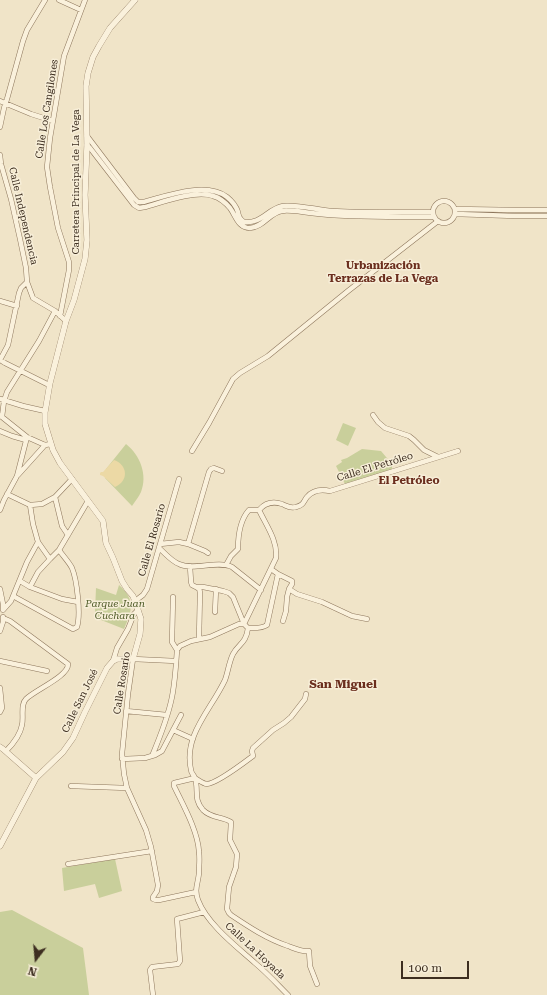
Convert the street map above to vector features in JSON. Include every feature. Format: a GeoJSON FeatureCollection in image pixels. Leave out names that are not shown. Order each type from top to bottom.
{"type":"FeatureCollection","features":[{"type":"Feature","properties":{"kind":"street"},"geometry":{"type":"LineString","coordinates":[[0,127],[21,47],[27,30],[45,0]]}},
{"type":"Feature","properties":{"kind":"street"},"geometry":{"type":"LineString","coordinates":[[59,0],[81,10]]}},
{"type":"Feature","properties":{"kind":"street","name":"Calle Los Cangilones"},"geometry":{"type":"LineString","coordinates":[[60,316],[69,270],[69,262],[58,228],[47,167],[50,138],[64,56],[85,0]]}},
{"type":"Feature","properties":{"kind":"street","name":"Carretera Principal de La Vega"},"geometry":{"type":"LineString","coordinates":[[48,445],[45,411],[66,321],[74,300],[85,258],[87,240],[85,195],[87,145],[86,86],[88,73],[93,57],[110,28],[135,0]]}},
{"type":"Feature","properties":{"kind":"street"},"geometry":{"type":"LineString","coordinates":[[0,101],[53,121]]}},
{"type":"Feature","properties":{"kind":"street"},"geometry":{"type":"LineString","coordinates":[[87,136],[138,202],[193,190],[213,190],[228,197],[234,204],[239,218],[244,222],[250,223],[258,220],[276,208],[283,206],[364,212],[433,214]]}},
{"type":"Feature","properties":{"kind":"street"},"geometry":{"type":"LineString","coordinates":[[87,145],[134,205],[139,208],[191,195],[211,195],[226,203],[238,222],[249,228],[258,226],[282,211],[362,217],[433,214]]}},
{"type":"Feature","properties":{"kind":"street","name":"Calle Independencia"},"geometry":{"type":"LineString","coordinates":[[0,155],[26,268],[26,282],[32,298],[54,311],[66,321]]}},
{"type":"Feature","properties":{"kind":"street"},"geometry":{"type":"LineString","coordinates":[[441,202],[448,202],[453,206],[455,212],[454,218],[448,222],[441,223],[433,214],[435,206],[441,202]]}},
{"type":"Feature","properties":{"kind":"street"},"geometry":{"type":"LineString","coordinates":[[455,212],[547,210]]}},
{"type":"Feature","properties":{"kind":"street"},"geometry":{"type":"LineString","coordinates":[[455,212],[515,216],[547,216]]}},
{"type":"Feature","properties":{"kind":"street"},"geometry":{"type":"LineString","coordinates":[[192,451],[212,418],[233,378],[268,356],[438,221]]}},
{"type":"Feature","properties":{"kind":"street","name":"Calle Independencia"},"geometry":{"type":"LineString","coordinates":[[0,360],[8,345],[19,293],[26,282]]}},
{"type":"Feature","properties":{"kind":"street"},"geometry":{"type":"LineString","coordinates":[[0,301],[17,306]]}},
{"type":"Feature","properties":{"kind":"street"},"geometry":{"type":"LineString","coordinates":[[26,439],[1,416],[2,400],[39,341],[54,311]]}},
{"type":"Feature","properties":{"kind":"street"},"geometry":{"type":"LineString","coordinates":[[0,360],[50,385]]}},
{"type":"Feature","properties":{"kind":"street"},"geometry":{"type":"LineString","coordinates":[[2,400],[45,411]]}},
{"type":"Feature","properties":{"kind":"street"},"geometry":{"type":"LineString","coordinates":[[373,415],[385,428],[409,436],[424,450],[438,457]]}},
{"type":"Feature","properties":{"kind":"street"},"geometry":{"type":"LineString","coordinates":[[0,430],[12,436],[48,445],[17,476]]}},
{"type":"Feature","properties":{"kind":"street"},"geometry":{"type":"LineString","coordinates":[[0,510],[17,476],[26,439]]}},
{"type":"Feature","properties":{"kind":"street","name":"Calle Rosario"},"geometry":{"type":"LineString","coordinates":[[48,445],[103,522],[106,543],[122,581],[133,596],[141,618],[140,634],[133,659],[126,711],[122,759],[127,788],[146,830],[152,851],[158,885],[153,899],[159,900],[196,892]]}},
{"type":"Feature","properties":{"kind":"street","name":"Calle El Petróleo"},"geometry":{"type":"LineString","coordinates":[[259,510],[263,506],[272,503],[296,508],[304,504],[307,497],[313,492],[323,489],[330,491],[458,451]]}},
{"type":"Feature","properties":{"kind":"street"},"geometry":{"type":"LineString","coordinates":[[188,544],[210,469],[214,468],[222,471]]}},
{"type":"Feature","properties":{"kind":"street"},"geometry":{"type":"LineString","coordinates":[[7,494],[30,505],[42,504],[54,497],[72,479]]}},
{"type":"Feature","properties":{"kind":"street","name":"Calle El Rosario"},"geometry":{"type":"LineString","coordinates":[[135,601],[143,595],[147,589],[179,479]]}},
{"type":"Feature","properties":{"kind":"street"},"geometry":{"type":"LineString","coordinates":[[54,497],[62,526],[68,535]]}},
{"type":"Feature","properties":{"kind":"street"},"geometry":{"type":"LineString","coordinates":[[30,587],[38,572],[59,550],[88,501]]}},
{"type":"Feature","properties":{"kind":"street"},"geometry":{"type":"LineString","coordinates":[[30,505],[32,524],[38,542],[50,559]]}},
{"type":"Feature","properties":{"kind":"street"},"geometry":{"type":"LineString","coordinates":[[226,565],[231,556],[238,549],[240,528],[246,513],[249,510],[259,510],[277,551],[276,558],[246,626]]}},
{"type":"Feature","properties":{"kind":"street"},"geometry":{"type":"LineString","coordinates":[[3,610],[11,601],[27,562],[38,542]]}},
{"type":"Feature","properties":{"kind":"street"},"geometry":{"type":"LineString","coordinates":[[160,546],[179,542],[188,544],[208,553]]}},
{"type":"Feature","properties":{"kind":"street"},"geometry":{"type":"LineString","coordinates":[[160,546],[178,564],[185,566],[226,565],[261,590]]}},
{"type":"Feature","properties":{"kind":"street"},"geometry":{"type":"LineString","coordinates":[[13,596],[73,629],[77,627],[79,621],[79,608],[75,579],[72,568],[59,550]]}},
{"type":"Feature","properties":{"kind":"street"},"geometry":{"type":"LineString","coordinates":[[190,566],[190,582],[199,589],[200,592],[199,639]]}},
{"type":"Feature","properties":{"kind":"street"},"geometry":{"type":"LineString","coordinates":[[271,569],[292,581],[286,602],[286,611],[283,621]]}},
{"type":"Feature","properties":{"kind":"street"},"geometry":{"type":"LineString","coordinates":[[152,756],[167,715],[172,696],[177,650],[180,646],[191,641],[210,637],[239,624],[260,628],[267,625],[278,574]]}},
{"type":"Feature","properties":{"kind":"street"},"geometry":{"type":"LineString","coordinates":[[20,581],[30,587],[62,599],[78,602]]}},
{"type":"Feature","properties":{"kind":"street"},"geometry":{"type":"LineString","coordinates":[[196,587],[216,589],[229,593],[233,597],[246,626],[247,636],[232,656],[225,679],[217,696],[198,725],[193,739],[190,757],[191,771],[195,778],[196,798],[199,805],[211,816],[231,822],[230,840],[237,854],[236,867],[229,887],[227,909],[229,913],[264,936],[303,952],[309,951],[310,966],[317,984]]}},
{"type":"Feature","properties":{"kind":"street"},"geometry":{"type":"LineString","coordinates":[[0,589],[3,600],[3,622],[0,631]]}},
{"type":"Feature","properties":{"kind":"street"},"geometry":{"type":"LineString","coordinates":[[216,589],[216,612]]}},
{"type":"Feature","properties":{"kind":"street"},"geometry":{"type":"LineString","coordinates":[[289,590],[296,594],[322,602],[352,616],[367,619]]}},
{"type":"Feature","properties":{"kind":"street"},"geometry":{"type":"LineString","coordinates":[[173,597],[172,642],[177,650]]}},
{"type":"Feature","properties":{"kind":"street"},"geometry":{"type":"LineString","coordinates":[[113,661],[134,614],[138,610]]}},
{"type":"Feature","properties":{"kind":"street"},"geometry":{"type":"LineString","coordinates":[[3,618],[10,621],[68,664],[66,671],[23,702],[22,726],[16,740],[6,751]]}},
{"type":"Feature","properties":{"kind":"street"},"geometry":{"type":"LineString","coordinates":[[113,661],[117,659],[133,659],[176,661]]}},
{"type":"Feature","properties":{"kind":"street"},"geometry":{"type":"LineString","coordinates":[[0,661],[46,671]]}},
{"type":"Feature","properties":{"kind":"street","name":"Calle San José"},"geometry":{"type":"LineString","coordinates":[[0,846],[36,778],[63,752],[73,738],[107,668],[113,661]]}},
{"type":"Feature","properties":{"kind":"street"},"geometry":{"type":"LineString","coordinates":[[0,688],[2,708],[0,712]]}},
{"type":"Feature","properties":{"kind":"street"},"geometry":{"type":"LineString","coordinates":[[196,892],[199,873],[198,842],[174,783],[195,778],[207,784],[214,782],[246,761],[253,756],[253,748],[273,730],[291,717],[305,699],[306,694]]}},
{"type":"Feature","properties":{"kind":"street"},"geometry":{"type":"LineString","coordinates":[[126,711],[167,715]]}},
{"type":"Feature","properties":{"kind":"street"},"geometry":{"type":"LineString","coordinates":[[122,759],[145,758],[162,751],[181,715]]}},
{"type":"Feature","properties":{"kind":"street"},"geometry":{"type":"LineString","coordinates":[[173,730],[193,739]]}},
{"type":"Feature","properties":{"kind":"street"},"geometry":{"type":"LineString","coordinates":[[0,748],[6,751],[36,778]]}},
{"type":"Feature","properties":{"kind":"street"},"geometry":{"type":"LineString","coordinates":[[71,786],[127,788]]}},
{"type":"Feature","properties":{"kind":"street"},"geometry":{"type":"LineString","coordinates":[[68,864],[152,851]]}},
{"type":"Feature","properties":{"kind":"street","name":"Calle La Hoyada"},"geometry":{"type":"LineString","coordinates":[[196,892],[204,912],[221,933],[288,995]]}},
{"type":"Feature","properties":{"kind":"street"},"geometry":{"type":"LineString","coordinates":[[153,995],[151,968],[178,964],[180,961],[177,919],[204,912]]}},
{"type":"Feature","properties":{"kind":"green space"},"geometry":{"type":"Polygon","coordinates":[[[343,423],[356,428],[348,446],[336,440],[343,423]]]}},
{"type":"Feature","properties":{"kind":"green space"},"geometry":{"type":"Polygon","coordinates":[[[126,444],[139,460],[144,479],[141,492],[132,506],[105,478],[106,469],[126,444]]]}},
{"type":"Feature","properties":{"kind":"green space"},"geometry":{"type":"Polygon","coordinates":[[[362,449],[381,451],[392,464],[392,472],[345,484],[336,466],[342,462],[341,460],[362,449]]]}},
{"type":"Feature","properties":{"kind":"green space","name":"Parque Juan Cuchara"},"geometry":{"type":"Polygon","coordinates":[[[119,585],[128,596],[131,606],[129,617],[124,629],[96,618],[95,611],[96,588],[116,595],[119,585]]]}},
{"type":"Feature","properties":{"kind":"green space"},"geometry":{"type":"Polygon","coordinates":[[[115,859],[122,891],[99,898],[95,884],[64,891],[62,868],[115,859]]]}},
{"type":"Feature","properties":{"kind":"green space"},"geometry":{"type":"Polygon","coordinates":[[[12,910],[83,948],[89,995],[0,995],[0,912],[12,910]]]}},
{"type":"Feature","properties":{"kind":"sand"},"geometry":{"type":"Polygon","coordinates":[[[114,460],[122,465],[125,473],[123,481],[115,487],[100,475],[100,473],[103,472],[114,460]]]}},
{"type":"Feature","properties":{"kind":"district","name":"Urbanización Terrazas de La Vega"},"geometry":{"type":"Point","coordinates":[383,272]}},
{"type":"Feature","properties":{"kind":"district","name":"El Petróleo"},"geometry":{"type":"Point","coordinates":[409,481]}},
{"type":"Feature","properties":{"kind":"district","name":"San Miguel"},"geometry":{"type":"Point","coordinates":[343,684]}}]}
